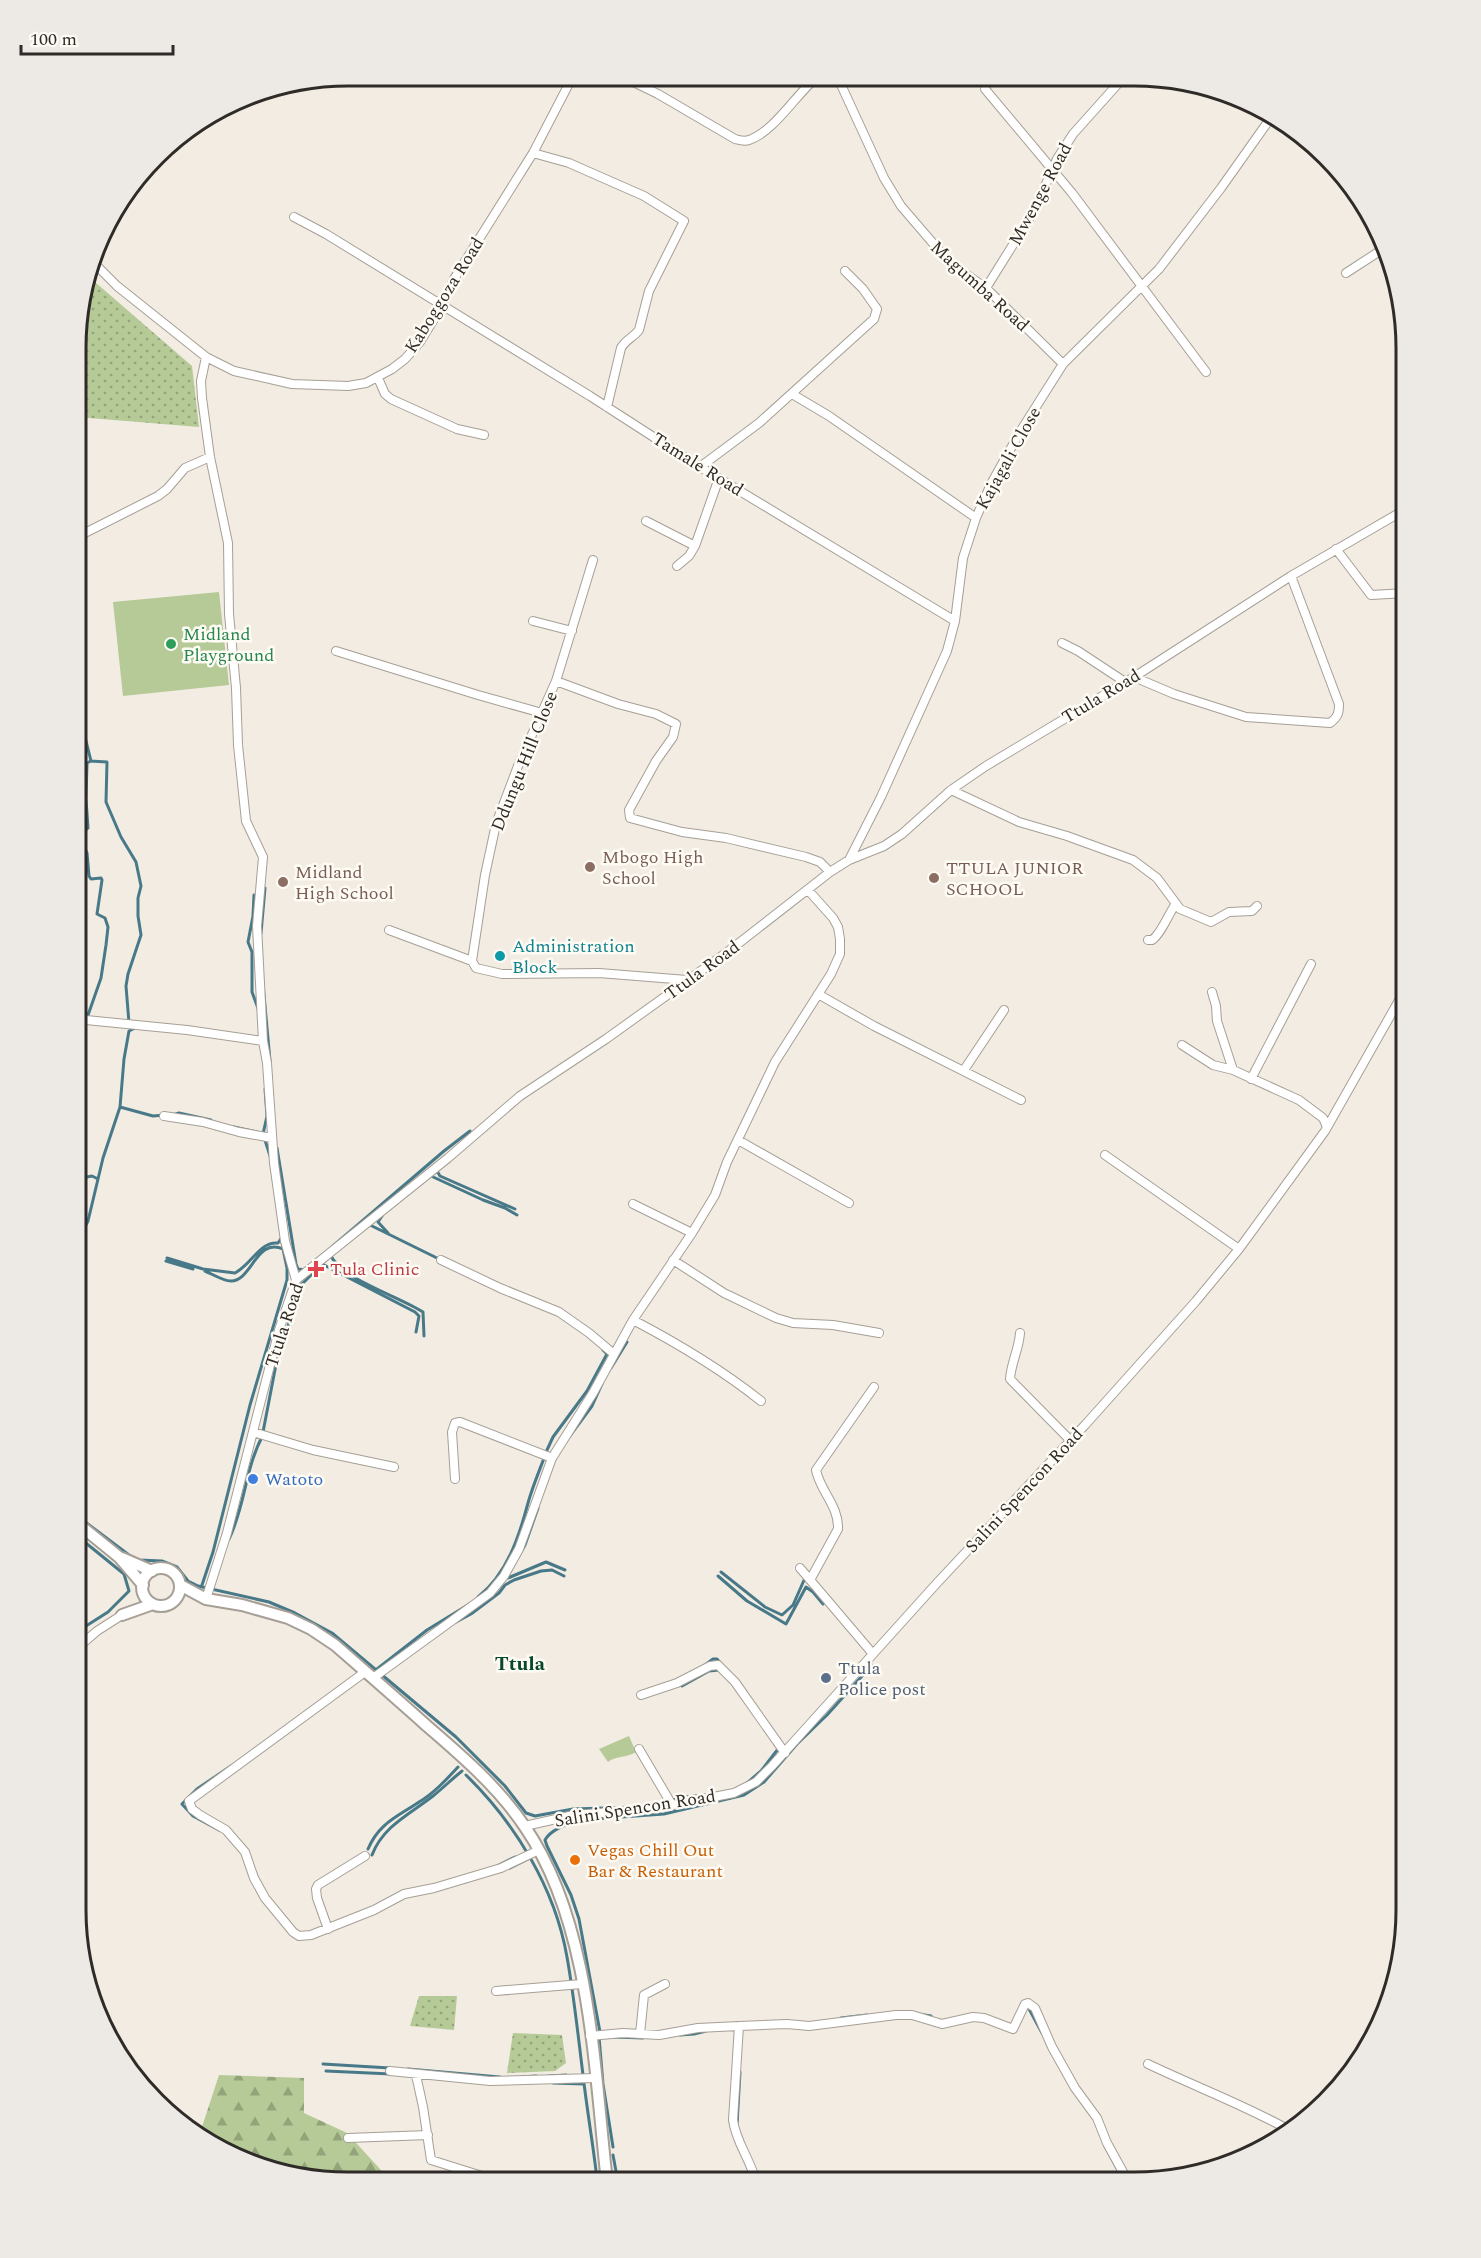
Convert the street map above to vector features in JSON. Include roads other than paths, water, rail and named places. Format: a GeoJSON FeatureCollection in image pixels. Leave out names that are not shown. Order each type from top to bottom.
{"type":"FeatureCollection","features":[{"type":"Feature","properties":{"kind":"street","name":"Kaboggoza Road"},"geometry":{"type":"LineString","coordinates":[[98,267],[117,286],[206,357],[234,371],[292,384],[348,386],[378,378],[405,359],[420,342],[442,306],[454,279],[533,153],[568,86]]}},
{"type":"Feature","properties":{"kind":"street"},"geometry":{"type":"LineString","coordinates":[[642,86],[735,139],[744,141],[760,134],[809,86]]}},
{"type":"Feature","properties":{"kind":"street","name":"Magumba Road"},"geometry":{"type":"LineString","coordinates":[[842,86],[885,178],[901,206],[950,263],[986,288],[1063,364]]}},
{"type":"Feature","properties":{"kind":"street","name":"Mwenge Road"},"geometry":{"type":"LineString","coordinates":[[986,288],[1034,211],[1072,134],[1116,86]]}},
{"type":"Feature","properties":{"kind":"street"},"geometry":{"type":"LineString","coordinates":[[985,89],[1143,285],[1206,372]]}},
{"type":"Feature","properties":{"kind":"street","name":"Kajagali Close"},"geometry":{"type":"LineString","coordinates":[[849,860],[881,797],[947,651],[955,621],[963,558],[976,518],[991,484],[1015,441],[1063,364],[1159,269],[1267,123]]}},
{"type":"Feature","properties":{"kind":"street"},"geometry":{"type":"LineString","coordinates":[[533,153],[569,163],[644,196],[684,221],[649,291],[639,330],[625,340],[621,348],[607,407]]}},
{"type":"Feature","properties":{"kind":"street","name":"Tamale Road"},"geometry":{"type":"LineString","coordinates":[[294,217],[955,621]]}},
{"type":"Feature","properties":{"kind":"street"},"geometry":{"type":"LineString","coordinates":[[1346,273],[1378,252]]}},
{"type":"Feature","properties":{"kind":"street"},"geometry":{"type":"LineString","coordinates":[[700,467],[759,423],[874,320],[877,309],[873,302],[845,271]]}},
{"type":"Feature","properties":{"kind":"street"},"geometry":{"type":"LineString","coordinates":[[206,357],[201,381],[202,398],[210,458],[228,543],[229,614],[246,821],[263,857],[257,926],[263,1041],[267,1063],[272,1138],[285,1241],[296,1280]]}},
{"type":"Feature","properties":{"kind":"street"},"geometry":{"type":"LineString","coordinates":[[378,378],[385,394],[391,399],[457,429],[484,435]]}},
{"type":"Feature","properties":{"kind":"street"},"geometry":{"type":"LineString","coordinates":[[792,394],[848,429],[976,518]]}},
{"type":"Feature","properties":{"kind":"street"},"geometry":{"type":"LineString","coordinates":[[86,532],[158,496],[185,468],[210,458]]}},
{"type":"Feature","properties":{"kind":"street"},"geometry":{"type":"LineString","coordinates":[[677,566],[689,556],[695,546],[719,478]]}},
{"type":"Feature","properties":{"kind":"street","name":"Ttula Road"},"geometry":{"type":"LineString","coordinates":[[205,1599],[230,1523],[279,1330],[296,1280],[448,1158],[520,1096],[606,1040],[730,950],[830,873],[849,860],[884,846],[902,834],[951,790],[1134,677],[1291,576],[1396,515]]}},
{"type":"Feature","properties":{"kind":"street"},"geometry":{"type":"LineString","coordinates":[[646,521],[695,546]]}},
{"type":"Feature","properties":{"kind":"street"},"geometry":{"type":"LineString","coordinates":[[1336,549],[1371,595],[1396,594]]}},
{"type":"Feature","properties":{"kind":"street","name":"Ddungu Hill Close"},"geometry":{"type":"LineString","coordinates":[[472,961],[484,875],[496,824],[518,766],[556,681],[593,560]]}},
{"type":"Feature","properties":{"kind":"street"},"geometry":{"type":"LineString","coordinates":[[1134,677],[1174,694],[1246,717],[1330,723],[1339,713],[1339,704],[1291,576]]}},
{"type":"Feature","properties":{"kind":"street"},"geometry":{"type":"LineString","coordinates":[[533,621],[572,631]]}},
{"type":"Feature","properties":{"kind":"street"},"geometry":{"type":"LineString","coordinates":[[1062,643],[1125,682]]}},
{"type":"Feature","properties":{"kind":"street"},"geometry":{"type":"LineString","coordinates":[[336,651],[542,713]]}},
{"type":"Feature","properties":{"kind":"street"},"geometry":{"type":"LineString","coordinates":[[556,681],[618,704],[656,714],[676,724],[673,737],[656,761],[629,810],[630,818],[682,832],[726,838],[806,857],[820,862],[830,873]]}},
{"type":"Feature","properties":{"kind":"street"},"geometry":{"type":"LineString","coordinates":[[951,790],[1018,822],[1067,836],[1133,861],[1157,878],[1180,909],[1211,922],[1229,912],[1252,911],[1257,906]]}},
{"type":"Feature","properties":{"kind":"street"},"geometry":{"type":"LineString","coordinates":[[538,1850],[501,1868],[434,1888],[404,1894],[374,1910],[328,1929],[311,1935],[299,1936],[293,1932],[265,1898],[254,1878],[245,1852],[226,1830],[192,1809],[189,1799],[490,1593],[504,1576],[519,1549],[552,1458],[593,1393],[633,1320],[715,1195],[775,1062],[831,974],[840,954],[838,927],[808,890]]}},
{"type":"Feature","properties":{"kind":"street"},"geometry":{"type":"LineString","coordinates":[[1148,940],[1159,935],[1163,922],[1175,905]]}},
{"type":"Feature","properties":{"kind":"street"},"geometry":{"type":"LineString","coordinates":[[389,930],[472,961],[476,968],[502,974],[599,974],[687,980]]}},
{"type":"Feature","properties":{"kind":"street"},"geometry":{"type":"LineString","coordinates":[[1251,1079],[1311,964]]}},
{"type":"Feature","properties":{"kind":"street"},"geometry":{"type":"LineString","coordinates":[[1212,992],[1217,1021],[1233,1070]]}},
{"type":"Feature","properties":{"kind":"street"},"geometry":{"type":"LineString","coordinates":[[818,994],[874,1026],[1021,1100]]}},
{"type":"Feature","properties":{"kind":"street","name":"Salini Spencon Road"},"geometry":{"type":"LineString","coordinates":[[525,1826],[574,1815],[652,1809],[734,1793],[756,1782],[785,1753],[1196,1301],[1239,1249],[1327,1127],[1396,1004]]}},
{"type":"Feature","properties":{"kind":"street"},"geometry":{"type":"LineString","coordinates":[[964,1070],[1004,1010]]}},
{"type":"Feature","properties":{"kind":"street"},"geometry":{"type":"LineString","coordinates":[[86,1020],[187,1030],[263,1041]]}},
{"type":"Feature","properties":{"kind":"street"},"geometry":{"type":"LineString","coordinates":[[1182,1045],[1214,1065],[1233,1070],[1299,1100],[1323,1118],[1327,1127]]}},
{"type":"Feature","properties":{"kind":"street"},"geometry":{"type":"LineString","coordinates":[[164,1116],[203,1122],[238,1132],[272,1138]]}},
{"type":"Feature","properties":{"kind":"street"},"geometry":{"type":"LineString","coordinates":[[738,1140],[849,1203]]}},
{"type":"Feature","properties":{"kind":"street"},"geometry":{"type":"LineString","coordinates":[[1105,1155],[1239,1249]]}},
{"type":"Feature","properties":{"kind":"street"},"geometry":{"type":"LineString","coordinates":[[633,1204],[692,1233]]}},
{"type":"Feature","properties":{"kind":"street"},"geometry":{"type":"LineString","coordinates":[[441,1260],[559,1312],[574,1321],[614,1354]]}},
{"type":"Feature","properties":{"kind":"street"},"geometry":{"type":"LineString","coordinates":[[673,1260],[724,1293],[776,1318],[794,1323],[833,1325],[879,1333]]}},
{"type":"Feature","properties":{"kind":"street"},"geometry":{"type":"LineString","coordinates":[[633,1320],[664,1336],[740,1384],[761,1401]]}},
{"type":"Feature","properties":{"kind":"street"},"geometry":{"type":"LineString","coordinates":[[1020,1333],[1019,1348],[1011,1368],[1010,1379],[1070,1440]]}},
{"type":"Feature","properties":{"kind":"street"},"geometry":{"type":"LineString","coordinates":[[810,1580],[838,1528],[838,1519],[816,1470],[874,1387]]}},
{"type":"Feature","properties":{"kind":"street"},"geometry":{"type":"LineString","coordinates":[[455,1479],[452,1432],[455,1423],[460,1422],[552,1458]]}},
{"type":"Feature","properties":{"kind":"street"},"geometry":{"type":"LineString","coordinates":[[253,1432],[313,1450],[394,1467]]}},
{"type":"Feature","properties":{"kind":"street"},"geometry":{"type":"LineString","coordinates":[[86,1530],[120,1557],[152,1571]]}},
{"type":"Feature","properties":{"kind":"street"},"geometry":{"type":"LineString","coordinates":[[120,1557],[153,1604]]}},
{"type":"Feature","properties":{"kind":"street"},"geometry":{"type":"LineString","coordinates":[[800,1568],[873,1654]]}},
{"type":"Feature","properties":{"kind":"street"},"geometry":{"type":"LineString","coordinates":[[122,1616],[142,1589],[147,1574],[152,1571],[166,1569],[173,1573],[180,1585],[205,1599]]}},
{"type":"Feature","properties":{"kind":"street"},"geometry":{"type":"LineString","coordinates":[[176,1599],[180,1585]]}},
{"type":"Feature","properties":{"kind":"street"},"geometry":{"type":"LineString","coordinates":[[86,1640],[122,1616],[153,1604],[165,1606],[176,1599],[205,1599],[243,1605],[288,1618],[311,1629],[335,1645],[470,1763],[525,1826],[558,1889],[570,1924],[590,2036],[606,2172]]}},
{"type":"Feature","properties":{"kind":"street"},"geometry":{"type":"LineString","coordinates":[[642,1695],[677,1683],[710,1666],[718,1665],[735,1682],[785,1753]]}},
{"type":"Feature","properties":{"kind":"street"},"geometry":{"type":"LineString","coordinates":[[639,1749],[672,1805]]}},
{"type":"Feature","properties":{"kind":"street"},"geometry":{"type":"LineString","coordinates":[[328,1929],[316,1889],[365,1856]]}},
{"type":"Feature","properties":{"kind":"street"},"geometry":{"type":"LineString","coordinates":[[496,1991],[582,1984]]}},
{"type":"Feature","properties":{"kind":"street"},"geometry":{"type":"LineString","coordinates":[[640,2034],[644,1995],[665,1984]]}},
{"type":"Feature","properties":{"kind":"street"},"geometry":{"type":"LineString","coordinates":[[590,2036],[623,2033],[658,2035],[698,2028],[739,2026],[787,2024],[809,2026],[896,2015],[912,2015],[942,2024],[973,2017],[1013,2030],[1025,2004],[1028,2003],[1035,2008],[1052,2047],[1075,2088],[1097,2118],[1107,2143],[1123,2172]]}},
{"type":"Feature","properties":{"kind":"street"},"geometry":{"type":"LineString","coordinates":[[739,2026],[734,2131],[752,2164],[754,2172]]}},
{"type":"Feature","properties":{"kind":"street"},"geometry":{"type":"LineString","coordinates":[[1148,2064],[1185,2082],[1244,2105],[1281,2126]]}},
{"type":"Feature","properties":{"kind":"street"},"geometry":{"type":"LineString","coordinates":[[390,2071],[490,2080],[595,2078]]}},
{"type":"Feature","properties":{"kind":"street"},"geometry":{"type":"LineString","coordinates":[[416,2074],[428,2135],[429,2157],[434,2162],[468,2172]]}},
{"type":"Feature","properties":{"kind":"street"},"geometry":{"type":"LineString","coordinates":[[348,2138],[428,2135]]}},
{"type":"Feature","properties":{"kind":"waterway"},"geometry":{"type":"LineString","coordinates":[[86,741],[91,761],[87,763],[86,799]]}},
{"type":"Feature","properties":{"kind":"waterway"},"geometry":{"type":"LineString","coordinates":[[90,761],[107,762],[106,802],[121,837],[136,862],[141,886],[138,898],[141,935],[126,986],[129,1023]]}},
{"type":"Feature","properties":{"kind":"waterway"},"geometry":{"type":"LineString","coordinates":[[86,799],[88,828],[86,830]]}},
{"type":"Feature","properties":{"kind":"waterway"},"geometry":{"type":"LineString","coordinates":[[86,851],[89,876],[91,879],[101,878],[102,880],[97,914],[105,918],[108,927],[101,978],[87,1018]]}},
{"type":"Feature","properties":{"kind":"waterway"},"geometry":{"type":"LineString","coordinates":[[261,933],[265,888]]}},
{"type":"Feature","properties":{"kind":"waterway"},"geometry":{"type":"LineString","coordinates":[[254,895],[248,942],[252,952],[252,992],[259,1011]]}},
{"type":"Feature","properties":{"kind":"waterway"},"geometry":{"type":"LineString","coordinates":[[263,984],[270,1061]]}},
{"type":"Feature","properties":{"kind":"waterway"},"geometry":{"type":"LineString","coordinates":[[86,1225],[103,1158],[120,1107],[129,1031],[135,1028]]}},
{"type":"Feature","properties":{"kind":"waterway"},"geometry":{"type":"LineString","coordinates":[[263,1134],[267,1116],[265,1089]]}},
{"type":"Feature","properties":{"kind":"waterway"},"geometry":{"type":"LineString","coordinates":[[120,1107],[153,1116],[164,1115]]}},
{"type":"Feature","properties":{"kind":"waterway"},"geometry":{"type":"LineString","coordinates":[[173,1115],[179,1113],[211,1120]]}},
{"type":"Feature","properties":{"kind":"waterway"},"geometry":{"type":"LineString","coordinates":[[234,1127],[257,1132]]}},
{"type":"Feature","properties":{"kind":"waterway"},"geometry":{"type":"LineString","coordinates":[[333,1246],[470,1131]]}},
{"type":"Feature","properties":{"kind":"waterway"},"geometry":{"type":"LineString","coordinates":[[264,1137],[271,1159]]}},
{"type":"Feature","properties":{"kind":"waterway"},"geometry":{"type":"LineString","coordinates":[[277,1148],[296,1264],[298,1269],[306,1270]]}},
{"type":"Feature","properties":{"kind":"waterway"},"geometry":{"type":"LineString","coordinates":[[437,1171],[440,1176],[515,1209]]}},
{"type":"Feature","properties":{"kind":"waterway"},"geometry":{"type":"LineString","coordinates":[[86,1177],[92,1176],[98,1179]]}},
{"type":"Feature","properties":{"kind":"waterway"},"geometry":{"type":"LineString","coordinates":[[431,1176],[517,1215]]}},
{"type":"Feature","properties":{"kind":"waterway"},"geometry":{"type":"LineString","coordinates":[[382,1216],[378,1222],[388,1233]]}},
{"type":"Feature","properties":{"kind":"waterway"},"geometry":{"type":"LineString","coordinates":[[367,1227],[370,1225],[439,1259]]}},
{"type":"Feature","properties":{"kind":"waterway"},"geometry":{"type":"LineString","coordinates":[[167,1258],[203,1269],[235,1273],[261,1249],[272,1243],[278,1243],[282,1237]]}},
{"type":"Feature","properties":{"kind":"waterway"},"geometry":{"type":"LineString","coordinates":[[205,1271],[228,1281],[238,1279],[266,1249],[274,1247],[283,1249],[282,1242]]}},
{"type":"Feature","properties":{"kind":"waterway"},"geometry":{"type":"LineString","coordinates":[[202,1585],[213,1552],[250,1405],[287,1280],[283,1249]]}},
{"type":"Feature","properties":{"kind":"waterway"},"geometry":{"type":"LineString","coordinates":[[331,1256],[337,1264],[359,1280],[423,1312],[424,1336]]}},
{"type":"Feature","properties":{"kind":"waterway"},"geometry":{"type":"LineString","coordinates":[[265,1432],[263,1432],[279,1349],[300,1286],[327,1259]]}},
{"type":"Feature","properties":{"kind":"waterway"},"geometry":{"type":"LineString","coordinates":[[166,1261],[193,1269]]}},
{"type":"Feature","properties":{"kind":"waterway"},"geometry":{"type":"LineString","coordinates":[[322,1264],[415,1312],[419,1316],[416,1332]]}},
{"type":"Feature","properties":{"kind":"waterway"},"geometry":{"type":"LineString","coordinates":[[611,1368],[627,1342]]}},
{"type":"Feature","properties":{"kind":"waterway"},"geometry":{"type":"LineString","coordinates":[[478,1597],[497,1577],[511,1554],[547,1450],[553,1437],[587,1391],[607,1354],[603,1350]]}},
{"type":"Feature","properties":{"kind":"waterway"},"geometry":{"type":"LineString","coordinates":[[569,1437],[592,1406],[602,1384]]}},
{"type":"Feature","properties":{"kind":"waterway"},"geometry":{"type":"LineString","coordinates":[[229,1539],[239,1514],[256,1449],[264,1437]]}},
{"type":"Feature","properties":{"kind":"waterway"},"geometry":{"type":"LineString","coordinates":[[506,1578],[525,1545],[538,1508]]}},
{"type":"Feature","properties":{"kind":"waterway"},"geometry":{"type":"LineString","coordinates":[[86,1523],[139,1560],[162,1561],[177,1567],[188,1581],[198,1586],[269,1602],[332,1633],[456,1737],[505,1786],[526,1813],[535,1816],[573,1809],[637,1807]]}},
{"type":"Feature","properties":{"kind":"waterway"},"geometry":{"type":"LineString","coordinates":[[86,1543],[124,1574],[129,1591],[108,1612],[86,1626]]}},
{"type":"Feature","properties":{"kind":"waterway"},"geometry":{"type":"LineString","coordinates":[[508,1578],[546,1562],[565,1570]]}},
{"type":"Feature","properties":{"kind":"waterway"},"geometry":{"type":"LineString","coordinates":[[456,1622],[471,1614],[514,1580],[541,1571],[552,1570],[564,1576]]}},
{"type":"Feature","properties":{"kind":"waterway"},"geometry":{"type":"LineString","coordinates":[[721,1572],[765,1607],[782,1615],[793,1605],[805,1578]]}},
{"type":"Feature","properties":{"kind":"waterway"},"geometry":{"type":"LineString","coordinates":[[718,1576],[747,1601],[786,1624],[806,1587],[823,1604]]}},
{"type":"Feature","properties":{"kind":"waterway"},"geometry":{"type":"LineString","coordinates":[[377,1669],[427,1630],[471,1603]]}},
{"type":"Feature","properties":{"kind":"waterway"},"geometry":{"type":"LineString","coordinates":[[705,1665],[713,1659],[717,1659],[721,1664]]}},
{"type":"Feature","properties":{"kind":"waterway"},"geometry":{"type":"LineString","coordinates":[[600,2032],[579,1919],[571,1895],[545,1840],[560,1827],[579,1820],[664,1814],[744,1795],[764,1782],[872,1665]]}},
{"type":"Feature","properties":{"kind":"waterway"},"geometry":{"type":"LineString","coordinates":[[682,1686],[709,1671],[719,1670]]}},
{"type":"Feature","properties":{"kind":"waterway"},"geometry":{"type":"LineString","coordinates":[[747,1783],[761,1771],[778,1749]]}},
{"type":"Feature","properties":{"kind":"waterway"},"geometry":{"type":"LineString","coordinates":[[219,1830],[193,1816],[182,1804],[197,1789],[231,1766]]}},
{"type":"Feature","properties":{"kind":"waterway"},"geometry":{"type":"LineString","coordinates":[[368,1849],[383,1827],[430,1795],[458,1767]]}},
{"type":"Feature","properties":{"kind":"waterway"},"geometry":{"type":"LineString","coordinates":[[372,1855],[390,1828],[462,1771]]}},
{"type":"Feature","properties":{"kind":"waterway"},"geometry":{"type":"LineString","coordinates":[[466,1775],[501,1814],[516,1835],[543,1882],[553,1906],[561,1931],[572,1986],[596,2172]]}},
{"type":"Feature","properties":{"kind":"waterway"},"geometry":{"type":"LineString","coordinates":[[658,1804],[683,1797],[707,1795]]}},
{"type":"Feature","properties":{"kind":"waterway"},"geometry":{"type":"LineString","coordinates":[[497,1866],[515,1857]]}},
{"type":"Feature","properties":{"kind":"waterway"},"geometry":{"type":"LineString","coordinates":[[510,1868],[528,1859]]}},
{"type":"Feature","properties":{"kind":"waterway"},"geometry":{"type":"LineString","coordinates":[[1028,2007],[1042,2033]]}},
{"type":"Feature","properties":{"kind":"waterway"},"geometry":{"type":"LineString","coordinates":[[918,2014],[931,2016]]}},
{"type":"Feature","properties":{"kind":"waterway"},"geometry":{"type":"LineString","coordinates":[[841,2018],[867,2015]]}},
{"type":"Feature","properties":{"kind":"waterway"},"geometry":{"type":"LineString","coordinates":[[680,2035],[706,2031]]}},
{"type":"Feature","properties":{"kind":"waterway"},"geometry":{"type":"LineString","coordinates":[[601,2037],[599,2037],[603,2084],[613,2147]]}},
{"type":"Feature","properties":{"kind":"waterway"},"geometry":{"type":"LineString","coordinates":[[614,2037],[643,2038]]}},
{"type":"Feature","properties":{"kind":"waterway"},"geometry":{"type":"LineString","coordinates":[[323,2064],[390,2068]]}},
{"type":"Feature","properties":{"kind":"waterway"},"geometry":{"type":"LineString","coordinates":[[408,2069],[500,2077]]}},
{"type":"Feature","properties":{"kind":"waterway"},"geometry":{"type":"LineString","coordinates":[[326,2071],[391,2074]]}},
{"type":"Feature","properties":{"kind":"waterway"},"geometry":{"type":"LineString","coordinates":[[737,2125],[740,2072]]}},
{"type":"Feature","properties":{"kind":"waterway"},"geometry":{"type":"LineString","coordinates":[[549,2076],[566,2075]]}},
{"type":"Feature","properties":{"kind":"waterway"},"geometry":{"type":"LineString","coordinates":[[522,2077],[536,2076]]}},
{"type":"Feature","properties":{"kind":"waterway"},"geometry":{"type":"LineString","coordinates":[[553,2083],[584,2084]]}},
{"type":"Feature","properties":{"kind":"waterway"},"geometry":{"type":"LineString","coordinates":[[1105,2146],[1119,2172]]}},
{"type":"Feature","properties":{"kind":"waterway"},"geometry":{"type":"LineString","coordinates":[[613,2155],[616,2172]]}},
{"type":"Feature","properties":{"kind":"place","name":"Midland Playground"},"geometry":{"type":"Point","coordinates":[171,644]}},
{"type":"Feature","properties":{"kind":"place","name":"Mbogo High School"},"geometry":{"type":"Point","coordinates":[590,867]}},
{"type":"Feature","properties":{"kind":"place","name":"TTULA JUNIOR SCHOOL"},"geometry":{"type":"Point","coordinates":[934,878]}},
{"type":"Feature","properties":{"kind":"place","name":"Midland High School"},"geometry":{"type":"Point","coordinates":[283,882]}},
{"type":"Feature","properties":{"kind":"place","name":"Administration Block"},"geometry":{"type":"Point","coordinates":[500,956]}},
{"type":"Feature","properties":{"kind":"place","name":"Tula Clinic"},"geometry":{"type":"Point","coordinates":[316,1269]}},
{"type":"Feature","properties":{"kind":"place","name":"Watoto"},"geometry":{"type":"Point","coordinates":[253,1479]}},
{"type":"Feature","properties":{"kind":"place","name":"Ttula Police post"},"geometry":{"type":"Point","coordinates":[826,1678]}},
{"type":"Feature","properties":{"kind":"place","name":"Vegas Chill Out Bar & Restaurant"},"geometry":{"type":"Point","coordinates":[575,1860]}},
{"type":"Feature","properties":{"kind":"district","name":"Ttula"},"geometry":{"type":"Point","coordinates":[520,1663]}}]}
